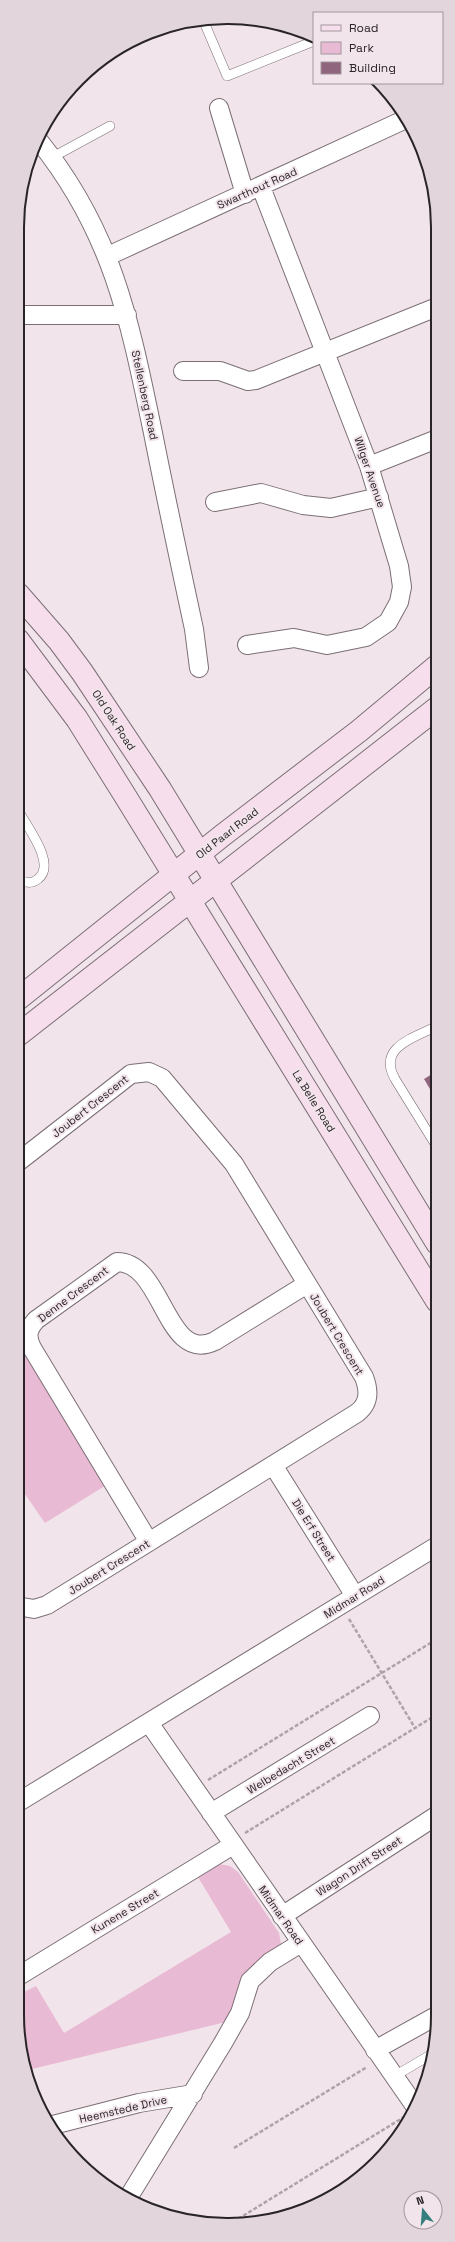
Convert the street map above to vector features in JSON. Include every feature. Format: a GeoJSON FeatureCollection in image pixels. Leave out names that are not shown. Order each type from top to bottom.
{"type":"FeatureCollection","features":[{"type":"Feature","properties":{"kind":"main road","name":"Old Oak Road"},"geometry":{"type":"LineString","coordinates":[[24,601],[59,641],[82,672],[160,789],[216,881]]}},
{"type":"Feature","properties":{"kind":"main road"},"geometry":{"type":"LineString","coordinates":[[24,648],[77,719],[174,874]]}},
{"type":"Feature","properties":{"kind":"main road","name":"Old Paarl Road"},"geometry":{"type":"LineString","coordinates":[[24,994],[174,874],[359,731],[431,671]]}},
{"type":"Feature","properties":{"kind":"main road"},"geometry":{"type":"LineString","coordinates":[[24,1030],[431,713]]}},
{"type":"Feature","properties":{"kind":"main road","name":"La Belle Road"},"geometry":{"type":"LineString","coordinates":[[174,874],[431,1291]]}},
{"type":"Feature","properties":{"kind":"main road"},"geometry":{"type":"LineString","coordinates":[[216,881],[431,1233]]}},
{"type":"Feature","properties":{"kind":"street"},"geometry":{"type":"LineString","coordinates":[[218,108],[245,194]]}},
{"type":"Feature","properties":{"kind":"street","name":"Swarthout Road"},"geometry":{"type":"LineString","coordinates":[[108,256],[402,122]]}},
{"type":"Feature","properties":{"kind":"street","name":"Stellenberg Road"},"geometry":{"type":"LineString","coordinates":[[42,145],[78,198],[108,256],[127,315],[194,629],[199,668]]}},
{"type":"Feature","properties":{"kind":"street","name":"Wilger Avenue"},"geometry":{"type":"LineString","coordinates":[[248,645],[290,638],[320,645],[338,644],[366,637],[388,622],[399,602],[402,582],[399,566],[369,466],[261,187]]}},
{"type":"Feature","properties":{"kind":"street"},"geometry":{"type":"LineString","coordinates":[[183,371],[224,372],[251,381],[431,310]]}},
{"type":"Feature","properties":{"kind":"street"},"geometry":{"type":"LineString","coordinates":[[24,315],[127,315]]}},
{"type":"Feature","properties":{"kind":"street"},"geometry":{"type":"LineString","coordinates":[[369,466],[431,441]]}},
{"type":"Feature","properties":{"kind":"street"},"geometry":{"type":"LineString","coordinates":[[215,502],[261,493],[303,505],[331,508],[379,497]]}},
{"type":"Feature","properties":{"kind":"street","name":"Joubert Crescent"},"geometry":{"type":"LineString","coordinates":[[24,1157],[131,1074],[142,1071],[154,1073],[162,1078],[234,1164],[364,1377],[368,1387],[368,1398],[362,1409],[47,1605],[34,1610],[24,1608]]}},
{"type":"Feature","properties":{"kind":"street","name":"Denne Crescent"},"geometry":{"type":"LineString","coordinates":[[150,1542],[32,1348],[28,1334],[30,1327],[36,1320],[117,1262],[127,1262],[141,1272],[183,1338],[195,1345],[204,1345],[215,1341],[307,1284]]}},
{"type":"Feature","properties":{"kind":"street","name":"Die Erf Street"},"geometry":{"type":"LineString","coordinates":[[273,1465],[348,1600]]}},
{"type":"Feature","properties":{"kind":"street","name":"Midmar Road"},"geometry":{"type":"LineString","coordinates":[[24,1799],[431,1550]]}},
{"type":"Feature","properties":{"kind":"street","name":"Welbedacht Street"},"geometry":{"type":"LineString","coordinates":[[211,1813],[370,1716]]}},
{"type":"Feature","properties":{"kind":"street","name":"Midmar Road"},"geometry":{"type":"LineString","coordinates":[[149,1723],[394,2077],[409,2107]]}},
{"type":"Feature","properties":{"kind":"street","name":"Wagon Drift Street"},"geometry":{"type":"LineString","coordinates":[[282,1916],[431,1819]]}},
{"type":"Feature","properties":{"kind":"street","name":"Kunene Street"},"geometry":{"type":"LineString","coordinates":[[24,1973],[232,1844]]}},
{"type":"Feature","properties":{"kind":"street","name":"Heemstede Drive"},"geometry":{"type":"LineString","coordinates":[[131,2194],[193,2094],[240,2013],[248,1987],[254,1975],[270,1962],[301,1943]]}},
{"type":"Feature","properties":{"kind":"street"},"geometry":{"type":"LineString","coordinates":[[378,2054],[431,2019]]}},
{"type":"Feature","properties":{"kind":"street","name":"Heemstede Drive"},"geometry":{"type":"LineString","coordinates":[[56,2124],[140,2103],[193,2094]]}},
{"type":"Feature","properties":{"kind":"lane"},"geometry":{"type":"LineString","coordinates":[[205,25],[227,76],[312,42]]}},
{"type":"Feature","properties":{"kind":"lane"},"geometry":{"type":"LineString","coordinates":[[51,158],[110,126]]}},
{"type":"Feature","properties":{"kind":"lane"},"geometry":{"type":"LineString","coordinates":[[24,821],[44,856],[46,865],[45,872],[38,880],[30,883],[24,881]]}},
{"type":"Feature","properties":{"kind":"lane"},"geometry":{"type":"LineString","coordinates":[[431,1029],[396,1049],[389,1062],[389,1069],[431,1137]]}},
{"type":"Feature","properties":{"kind":"lane"},"geometry":{"type":"LineString","coordinates":[[394,2077],[426,2058]]}},
{"type":"Feature","properties":{"kind":"path"},"geometry":{"type":"LineString","coordinates":[[348,1600],[382,1673],[415,1728]]}},
{"type":"Feature","properties":{"kind":"path"},"geometry":{"type":"LineString","coordinates":[[194,1788],[431,1642]]}},
{"type":"Feature","properties":{"kind":"path"},"geometry":{"type":"LineString","coordinates":[[232,1844],[431,1717]]}},
{"type":"Feature","properties":{"kind":"path"},"geometry":{"type":"LineString","coordinates":[[234,2148],[378,2054]]}},
{"type":"Feature","properties":{"kind":"path"},"geometry":{"type":"LineString","coordinates":[[239,2218],[406,2113]]}},
{"type":"Feature","properties":{"kind":"green space"},"geometry":{"type":"Polygon","coordinates":[[[24,1345],[108,1484],[45,1523],[24,1493],[24,1345]]]}},
{"type":"Feature","properties":{"kind":"green space"},"geometry":{"type":"Polygon","coordinates":[[[219,1864],[230,1866],[238,1872],[279,1933],[281,1944],[246,1975],[237,1993],[230,2021],[32,2069],[24,2028],[24,1991],[36,1986],[64,2033],[231,1932],[198,1877],[219,1864]]]}},
{"type":"Feature","properties":{"kind":"building"},"geometry":{"type":"Polygon","coordinates":[[[431,1075],[431,1090],[424,1079],[431,1075]]]}}]}
